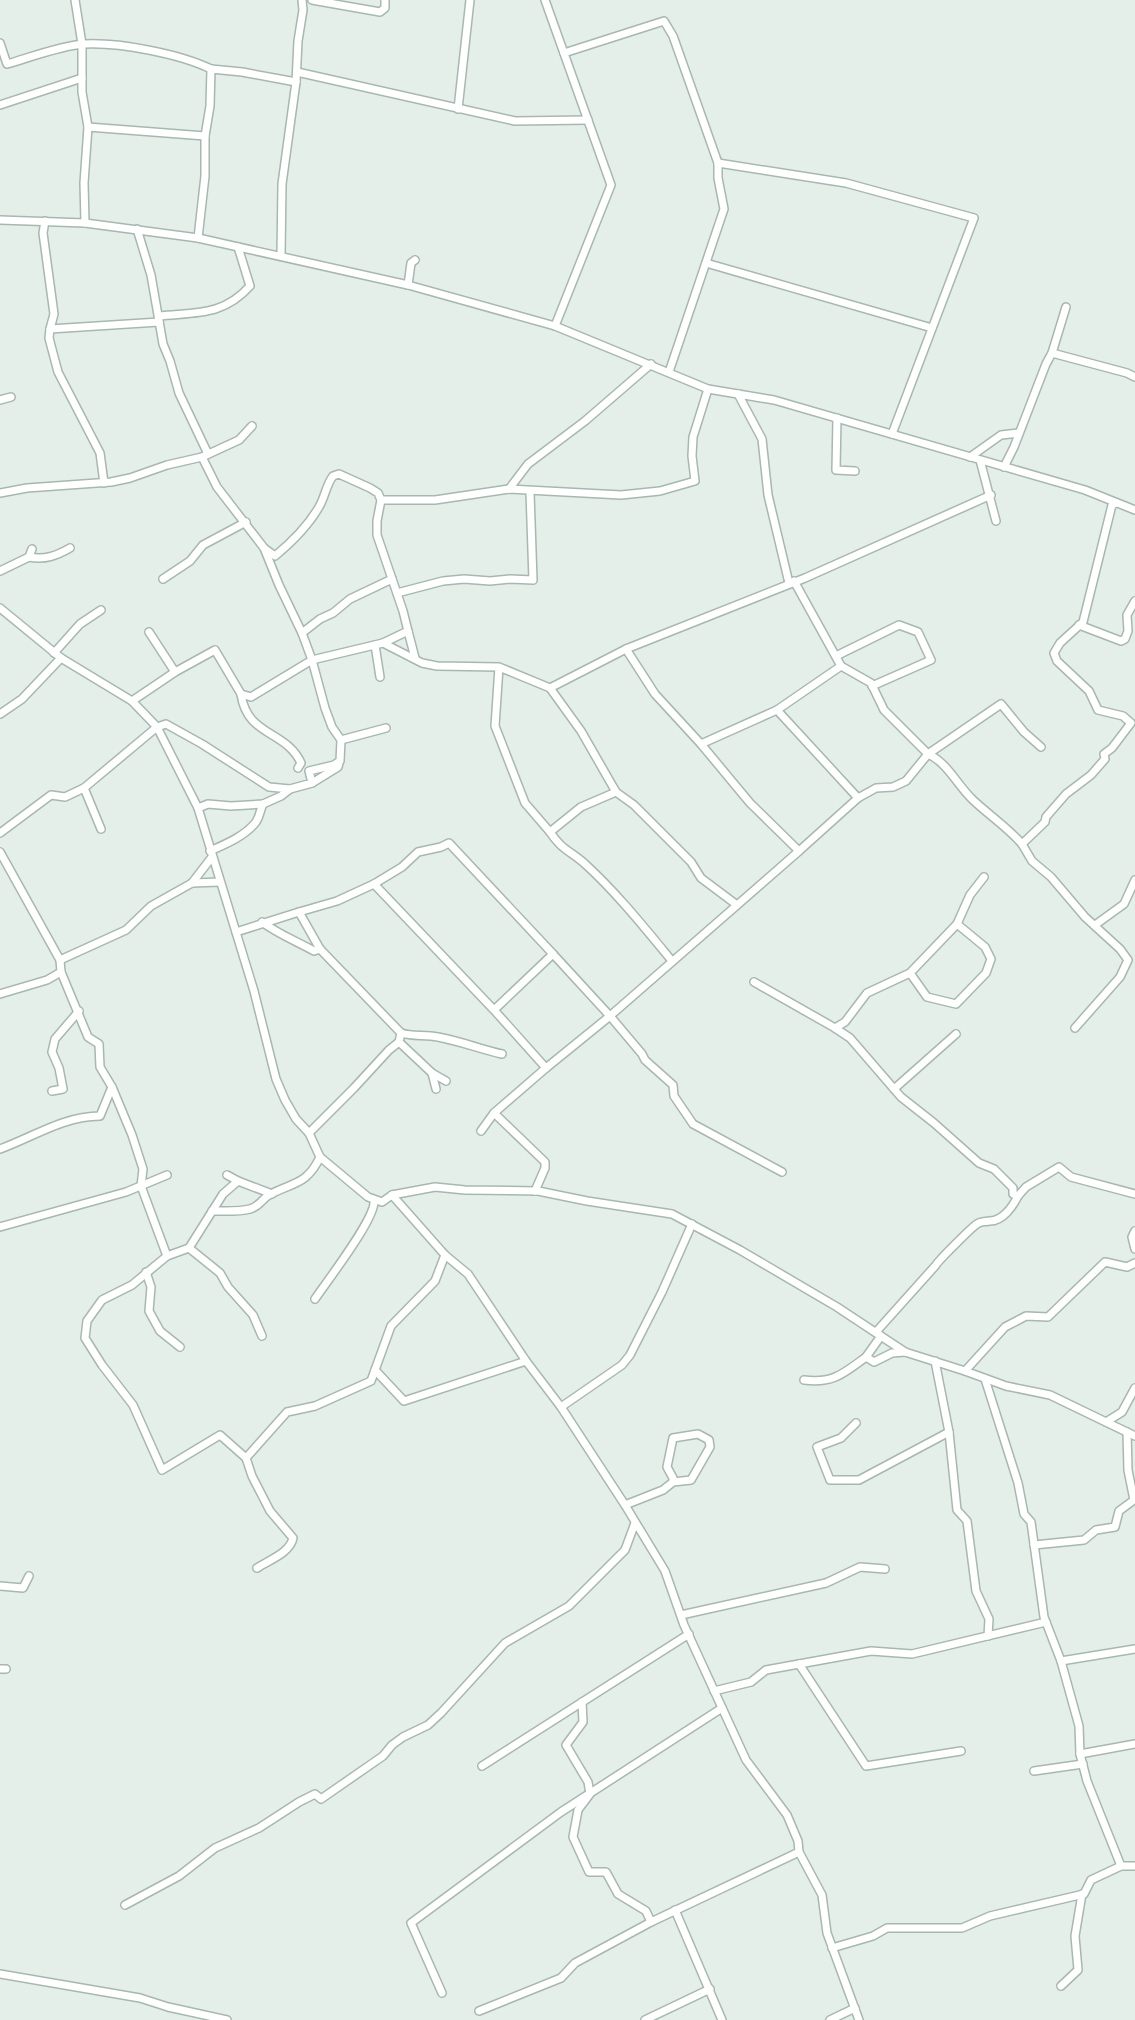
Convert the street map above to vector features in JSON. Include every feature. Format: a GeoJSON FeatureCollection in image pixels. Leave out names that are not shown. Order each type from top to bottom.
{"type":"FeatureCollection","features":[{"type":"Feature","properties":{"kind":"street"},"geometry":{"type":"LineString","coordinates":[[75,0],[82,44],[82,92],[88,127],[84,183],[85,223]]}},
{"type":"Feature","properties":{"kind":"street"},"geometry":{"type":"LineString","coordinates":[[281,255],[282,184],[296,82],[302,0]]}},
{"type":"Feature","properties":{"kind":"street"},"geometry":{"type":"LineString","coordinates":[[312,0],[380,12],[385,8],[385,0]]}},
{"type":"Feature","properties":{"kind":"street"},"geometry":{"type":"LineString","coordinates":[[458,109],[470,0]]}},
{"type":"Feature","properties":{"kind":"street"},"geometry":{"type":"LineString","coordinates":[[545,0],[611,185],[555,326]]}},
{"type":"Feature","properties":{"kind":"street"},"geometry":{"type":"LineString","coordinates":[[564,53],[664,21],[673,36],[718,163],[718,178],[724,209],[669,372]]}},
{"type":"Feature","properties":{"kind":"street"},"geometry":{"type":"LineString","coordinates":[[0,43],[7,64],[82,44],[120,46],[195,61],[211,69],[296,82]]}},
{"type":"Feature","properties":{"kind":"street"},"geometry":{"type":"LineString","coordinates":[[198,238],[205,136],[210,106],[211,69]]}},
{"type":"Feature","properties":{"kind":"street"},"geometry":{"type":"LineString","coordinates":[[297,72],[515,121],[588,120]]}},
{"type":"Feature","properties":{"kind":"street"},"geometry":{"type":"LineString","coordinates":[[0,105],[82,78]]}},
{"type":"Feature","properties":{"kind":"street"},"geometry":{"type":"LineString","coordinates":[[88,127],[205,136]]}},
{"type":"Feature","properties":{"kind":"street"},"geometry":{"type":"LineString","coordinates":[[718,163],[846,183],[974,218],[892,434]]}},
{"type":"Feature","properties":{"kind":"street"},"geometry":{"type":"LineString","coordinates":[[0,220],[85,223],[198,238],[408,285],[555,326],[708,389],[774,400],[1085,490],[1135,510]]}},
{"type":"Feature","properties":{"kind":"street"},"geometry":{"type":"LineString","coordinates":[[45,221],[43,233],[54,314],[49,338],[58,372],[100,453],[104,483]]}},
{"type":"Feature","properties":{"kind":"street"},"geometry":{"type":"LineString","coordinates":[[0,832],[37,808],[51,795],[65,797],[84,788],[157,727],[166,724],[183,732],[269,787],[290,789],[312,783],[338,767],[340,761],[341,740],[332,727],[302,633],[264,548],[217,487],[179,393],[163,344],[151,275],[137,229]]}},
{"type":"Feature","properties":{"kind":"street"},"geometry":{"type":"LineString","coordinates":[[51,329],[159,319],[223,308],[242,295],[250,286],[238,247]]}},
{"type":"Feature","properties":{"kind":"street"},"geometry":{"type":"LineString","coordinates":[[408,285],[411,263],[415,260]]}},
{"type":"Feature","properties":{"kind":"street"},"geometry":{"type":"LineString","coordinates":[[706,263],[932,328]]}},
{"type":"Feature","properties":{"kind":"street"},"geometry":{"type":"LineString","coordinates":[[1004,467],[1052,352],[1066,307]]}},
{"type":"Feature","properties":{"kind":"street"},"geometry":{"type":"LineString","coordinates":[[1052,352],[1135,377]]}},
{"type":"Feature","properties":{"kind":"street"},"geometry":{"type":"LineString","coordinates":[[509,489],[528,464],[585,420],[651,364]]}},
{"type":"Feature","properties":{"kind":"street"},"geometry":{"type":"LineString","coordinates":[[381,500],[435,500],[509,489],[530,492],[566,491],[621,495],[660,491],[695,481],[692,456],[693,437],[708,389]]}},
{"type":"Feature","properties":{"kind":"street"},"geometry":{"type":"LineString","coordinates":[[738,394],[762,439],[768,495],[792,582],[841,666],[872,686],[884,710],[928,754],[936,758],[971,799],[1011,831],[1022,843],[1032,861],[1057,882],[1085,917],[1120,949],[1128,960],[1120,977],[1075,1028]]}},
{"type":"Feature","properties":{"kind":"street"},"geometry":{"type":"LineString","coordinates":[[0,400],[11,397]]}},
{"type":"Feature","properties":{"kind":"street"},"geometry":{"type":"LineString","coordinates":[[837,418],[836,470],[855,471]]}},
{"type":"Feature","properties":{"kind":"street"},"geometry":{"type":"LineString","coordinates":[[0,493],[27,488],[104,483],[130,478],[167,465],[205,456],[239,440],[252,426]]}},
{"type":"Feature","properties":{"kind":"street"},"geometry":{"type":"LineString","coordinates":[[970,457],[1001,435],[1019,433]]}},
{"type":"Feature","properties":{"kind":"street"},"geometry":{"type":"LineString","coordinates":[[980,460],[996,521]]}},
{"type":"Feature","properties":{"kind":"street"},"geometry":{"type":"LineString","coordinates":[[264,548],[275,556],[290,545],[320,506],[333,476],[339,474],[378,493],[381,500],[377,535],[397,592],[415,658]]}},
{"type":"Feature","properties":{"kind":"street"},"geometry":{"type":"LineString","coordinates":[[397,592],[443,581],[464,579],[533,580],[530,492]]}},
{"type":"Feature","properties":{"kind":"street"},"geometry":{"type":"LineString","coordinates":[[550,688],[626,649],[792,582],[990,496]]}},
{"type":"Feature","properties":{"kind":"street"},"geometry":{"type":"LineString","coordinates":[[1022,843],[1045,822],[1046,817],[1066,794],[1090,775],[1105,759],[1104,754],[1134,723],[1124,716],[1098,710],[1089,690],[1057,661],[1054,653],[1059,643],[1083,622],[1112,505],[1116,503]]}},
{"type":"Feature","properties":{"kind":"street"},"geometry":{"type":"LineString","coordinates":[[163,579],[190,561],[203,545],[246,522]]}},
{"type":"Feature","properties":{"kind":"street"},"geometry":{"type":"LineString","coordinates":[[0,571],[29,557],[41,559],[70,548]]}},
{"type":"Feature","properties":{"kind":"street"},"geometry":{"type":"LineString","coordinates":[[29,557],[32,549]]}},
{"type":"Feature","properties":{"kind":"street"},"geometry":{"type":"LineString","coordinates":[[302,633],[350,599],[392,579]]}},
{"type":"Feature","properties":{"kind":"street"},"geometry":{"type":"LineString","coordinates":[[1125,639],[1127,615],[1135,601]]}},
{"type":"Feature","properties":{"kind":"street"},"geometry":{"type":"LineString","coordinates":[[0,608],[61,658],[132,701],[157,727],[198,808],[254,991],[276,1079],[296,1119],[309,1133],[320,1157],[368,1197],[382,1202],[392,1195],[435,1187],[535,1191],[672,1214],[837,1307],[905,1352],[1006,1386],[1050,1395],[1131,1434],[1128,1470],[1134,1500],[1119,1511],[1115,1527],[1096,1530],[1084,1540],[1034,1545]]}},
{"type":"Feature","properties":{"kind":"street"},"geometry":{"type":"LineString","coordinates":[[54,653],[80,624],[101,610]]}},
{"type":"Feature","properties":{"kind":"street"},"geometry":{"type":"LineString","coordinates":[[836,656],[899,625],[918,632],[931,660],[872,686]]}},
{"type":"Feature","properties":{"kind":"street"},"geometry":{"type":"LineString","coordinates":[[1079,625],[1121,641],[1125,639],[1135,642]]}},
{"type":"Feature","properties":{"kind":"street"},"geometry":{"type":"LineString","coordinates":[[241,694],[251,697],[312,660],[383,643],[408,631]]}},
{"type":"Feature","properties":{"kind":"street"},"geometry":{"type":"LineString","coordinates":[[149,632],[175,672]]}},
{"type":"Feature","properties":{"kind":"street"},"geometry":{"type":"LineString","coordinates":[[383,643],[422,663],[437,666],[500,668],[550,688],[581,731],[616,792],[634,805],[691,862],[701,878],[737,905]]}},
{"type":"Feature","properties":{"kind":"street"},"geometry":{"type":"LineString","coordinates":[[375,645],[380,677]]}},
{"type":"Feature","properties":{"kind":"street"},"geometry":{"type":"LineString","coordinates":[[626,649],[655,694],[701,744],[750,803],[799,851]]}},
{"type":"Feature","properties":{"kind":"street"},"geometry":{"type":"LineString","coordinates":[[132,701],[175,672],[215,650],[241,694],[243,706],[259,727],[293,749],[300,763],[298,768]]}},
{"type":"Feature","properties":{"kind":"street"},"geometry":{"type":"LineString","coordinates":[[0,714],[22,699],[61,658]]}},
{"type":"Feature","properties":{"kind":"street"},"geometry":{"type":"LineString","coordinates":[[701,744],[777,710],[841,666]]}},
{"type":"Feature","properties":{"kind":"street"},"geometry":{"type":"LineString","coordinates":[[500,668],[495,726],[525,803],[559,846],[583,862],[634,915],[672,960]]}},
{"type":"Feature","properties":{"kind":"street"},"geometry":{"type":"LineString","coordinates":[[481,1131],[494,1113],[610,1016],[858,798],[876,788],[893,787],[906,781],[928,754],[1001,704],[1024,732],[1041,747]]}},
{"type":"Feature","properties":{"kind":"street"},"geometry":{"type":"LineString","coordinates":[[777,710],[858,798]]}},
{"type":"Feature","properties":{"kind":"street"},"geometry":{"type":"LineString","coordinates":[[341,740],[386,728]]}},
{"type":"Feature","properties":{"kind":"street"},"geometry":{"type":"LineString","coordinates":[[312,783],[309,771],[334,765],[340,761]]}},
{"type":"Feature","properties":{"kind":"street"},"geometry":{"type":"LineString","coordinates":[[84,788],[101,829]]}},
{"type":"Feature","properties":{"kind":"street"},"geometry":{"type":"LineString","coordinates":[[198,808],[208,804],[231,806],[263,804],[290,789]]}},
{"type":"Feature","properties":{"kind":"street"},"geometry":{"type":"LineString","coordinates":[[550,832],[581,807],[616,792]]}},
{"type":"Feature","properties":{"kind":"street"},"geometry":{"type":"LineString","coordinates":[[192,883],[211,854],[249,829],[256,821],[263,804]]}},
{"type":"Feature","properties":{"kind":"street"},"geometry":{"type":"LineString","coordinates":[[236,932],[262,922],[337,901],[374,884],[402,867],[418,852],[449,843],[610,1016],[645,1060],[673,1085],[674,1096],[693,1124],[782,1172]]}},
{"type":"Feature","properties":{"kind":"street"},"geometry":{"type":"LineString","coordinates":[[0,852],[60,960],[61,972],[88,1036],[99,1044],[100,1067],[132,1135],[143,1169],[141,1185],[167,1256]]}},
{"type":"Feature","properties":{"kind":"street"},"geometry":{"type":"LineString","coordinates":[[835,1028],[845,1022],[867,993],[909,973],[957,924],[970,895],[984,877]]}},
{"type":"Feature","properties":{"kind":"street"},"geometry":{"type":"LineString","coordinates":[[1095,926],[1125,904],[1135,880]]}},
{"type":"Feature","properties":{"kind":"street"},"geometry":{"type":"LineString","coordinates":[[60,960],[126,930],[151,906],[192,883],[220,882]]}},
{"type":"Feature","properties":{"kind":"street"},"geometry":{"type":"LineString","coordinates":[[374,884],[546,1068]]}},
{"type":"Feature","properties":{"kind":"street"},"geometry":{"type":"LineString","coordinates":[[299,912],[320,950],[401,1034],[414,1036],[422,1034],[451,1039],[502,1054]]}},
{"type":"Feature","properties":{"kind":"street"},"geometry":{"type":"LineString","coordinates":[[262,922],[277,933],[314,951],[320,950]]}},
{"type":"Feature","properties":{"kind":"street"},"geometry":{"type":"LineString","coordinates":[[909,973],[927,998],[956,1004],[986,973],[991,959],[985,947],[957,924]]}},
{"type":"Feature","properties":{"kind":"street"},"geometry":{"type":"LineString","coordinates":[[494,1010],[553,954]]}},
{"type":"Feature","properties":{"kind":"street"},"geometry":{"type":"LineString","coordinates":[[0,994],[47,980],[61,972]]}},
{"type":"Feature","properties":{"kind":"street"},"geometry":{"type":"LineString","coordinates":[[754,982],[850,1038],[901,1097],[979,1163],[994,1169],[1013,1188],[1013,1194],[1018,1196]]}},
{"type":"Feature","properties":{"kind":"street"},"geometry":{"type":"LineString","coordinates":[[52,1091],[63,1089],[59,1068],[52,1052],[55,1039],[79,1011]]}},
{"type":"Feature","properties":{"kind":"street"},"geometry":{"type":"LineString","coordinates":[[309,1133],[388,1050],[399,1042],[401,1034]]}},
{"type":"Feature","properties":{"kind":"street"},"geometry":{"type":"LineString","coordinates":[[894,1089],[957,1034]]}},
{"type":"Feature","properties":{"kind":"street"},"geometry":{"type":"LineString","coordinates":[[399,1042],[432,1072],[446,1081]]}},
{"type":"Feature","properties":{"kind":"street"},"geometry":{"type":"LineString","coordinates":[[432,1072],[436,1089]]}},
{"type":"Feature","properties":{"kind":"street"},"geometry":{"type":"LineString","coordinates":[[0,1149],[58,1124],[84,1116],[100,1116],[111,1087]]}},
{"type":"Feature","properties":{"kind":"street"},"geometry":{"type":"LineString","coordinates":[[494,1113],[546,1162],[546,1168],[535,1191]]}},
{"type":"Feature","properties":{"kind":"street"},"geometry":{"type":"LineString","coordinates":[[212,1211],[251,1209],[259,1205],[272,1194],[286,1190],[300,1182],[314,1170],[320,1157]]}},
{"type":"Feature","properties":{"kind":"street"},"geometry":{"type":"LineString","coordinates":[[804,1380],[821,1383],[844,1373],[866,1357],[878,1334],[936,1265],[939,1258],[950,1251],[977,1223],[999,1219],[1014,1205],[1026,1187],[1059,1167],[1071,1177],[1135,1194]]}},
{"type":"Feature","properties":{"kind":"street"},"geometry":{"type":"LineString","coordinates":[[0,1227],[98,1200],[167,1175]]}},
{"type":"Feature","properties":{"kind":"street"},"geometry":{"type":"LineString","coordinates":[[227,1175],[238,1182],[272,1194]]}},
{"type":"Feature","properties":{"kind":"street"},"geometry":{"type":"LineString","coordinates":[[238,1182],[223,1194],[189,1248],[167,1256],[132,1285],[102,1300],[87,1321],[85,1338],[102,1365],[133,1405],[162,1470],[220,1436],[246,1458],[252,1476],[270,1511],[293,1538],[292,1544],[285,1551],[257,1568]]}},
{"type":"Feature","properties":{"kind":"street"},"geometry":{"type":"LineString","coordinates":[[392,1195],[445,1255],[468,1274],[526,1361],[561,1407],[665,1571],[681,1616],[746,1760],[787,1815],[798,1841],[799,1852],[822,1895],[827,1933],[859,2020]]}},
{"type":"Feature","properties":{"kind":"street"},"geometry":{"type":"LineString","coordinates":[[315,1299],[339,1257],[367,1225],[376,1206],[375,1200]]}},
{"type":"Feature","properties":{"kind":"street"},"geometry":{"type":"LineString","coordinates":[[561,1407],[622,1365],[630,1355],[662,1292],[692,1224]]}},
{"type":"Feature","properties":{"kind":"street"},"geometry":{"type":"LineString","coordinates":[[1135,1231],[1132,1236],[1135,1249]]}},
{"type":"Feature","properties":{"kind":"street"},"geometry":{"type":"LineString","coordinates":[[189,1248],[220,1273],[228,1287],[253,1315],[262,1336]]}},
{"type":"Feature","properties":{"kind":"street"},"geometry":{"type":"LineString","coordinates":[[246,1458],[287,1412],[315,1406],[371,1381],[391,1326],[435,1281],[445,1255]]}},
{"type":"Feature","properties":{"kind":"street"},"geometry":{"type":"LineString","coordinates":[[965,1371],[1005,1327],[1026,1316],[1048,1317],[1105,1262],[1127,1267],[1135,1263]]}},
{"type":"Feature","properties":{"kind":"street"},"geometry":{"type":"LineString","coordinates":[[146,1272],[151,1287],[149,1311],[160,1331],[180,1347]]}},
{"type":"Feature","properties":{"kind":"street"},"geometry":{"type":"LineString","coordinates":[[866,1357],[874,1362],[892,1353],[905,1352]]}},
{"type":"Feature","properties":{"kind":"street"},"geometry":{"type":"LineString","coordinates":[[375,1370],[404,1401],[526,1361]]}},
{"type":"Feature","properties":{"kind":"street"},"geometry":{"type":"LineString","coordinates":[[935,1361],[948,1432],[957,1510],[967,1521],[976,1591],[989,1619],[988,1636]]}},
{"type":"Feature","properties":{"kind":"street"},"geometry":{"type":"LineString","coordinates":[[985,1378],[1018,1483],[1023,1514],[1031,1522],[1046,1622],[1061,1661],[1079,1726],[1080,1754],[1095,1802],[1121,1866]]}},
{"type":"Feature","properties":{"kind":"street"},"geometry":{"type":"LineString","coordinates":[[1106,1422],[1122,1412],[1135,1388]]}},
{"type":"Feature","properties":{"kind":"street"},"geometry":{"type":"LineString","coordinates":[[856,1422],[841,1438],[817,1447],[831,1480],[859,1480],[948,1432]]}},
{"type":"Feature","properties":{"kind":"street"},"geometry":{"type":"LineString","coordinates":[[625,1505],[663,1490],[673,1482],[691,1480],[711,1447],[709,1440],[698,1434],[673,1438],[667,1467],[674,1478],[673,1482]]}},
{"type":"Feature","properties":{"kind":"street"},"geometry":{"type":"LineString","coordinates":[[125,1905],[179,1876],[215,1848],[259,1828],[299,1802],[315,1794],[321,1799],[383,1755],[403,1737],[428,1725],[459,1696],[505,1643],[569,1606],[625,1550],[635,1523]]}},
{"type":"Feature","properties":{"kind":"street"},"geometry":{"type":"LineString","coordinates":[[681,1616],[826,1583],[860,1567],[885,1569]]}},
{"type":"Feature","properties":{"kind":"street"},"geometry":{"type":"LineString","coordinates":[[0,1586],[23,1588],[29,1575]]}},
{"type":"Feature","properties":{"kind":"street"},"geometry":{"type":"LineString","coordinates":[[714,1691],[751,1682],[766,1670],[871,1651],[912,1654],[1046,1622]]}},
{"type":"Feature","properties":{"kind":"street"},"geometry":{"type":"LineString","coordinates":[[482,1766],[689,1634]]}},
{"type":"Feature","properties":{"kind":"street"},"geometry":{"type":"LineString","coordinates":[[1061,1661],[1135,1649]]}},
{"type":"Feature","properties":{"kind":"street"},"geometry":{"type":"LineString","coordinates":[[799,1664],[867,1767],[961,1751]]}},
{"type":"Feature","properties":{"kind":"street"},"geometry":{"type":"LineString","coordinates":[[582,1702],[583,1722],[566,1745],[588,1782],[590,1794],[578,1810],[573,1838],[589,1872],[606,1872],[618,1894],[646,1911],[651,1922]]}},
{"type":"Feature","properties":{"kind":"street"},"geometry":{"type":"LineString","coordinates":[[442,1993],[411,1923],[561,1812],[722,1708]]}},
{"type":"Feature","properties":{"kind":"street"},"geometry":{"type":"LineString","coordinates":[[1080,1754],[1135,1744]]}},
{"type":"Feature","properties":{"kind":"street"},"geometry":{"type":"LineString","coordinates":[[1034,1771],[1083,1764]]}},
{"type":"Feature","properties":{"kind":"street"},"geometry":{"type":"LineString","coordinates":[[479,2011],[561,1978],[575,1962],[675,1910],[799,1852]]}},
{"type":"Feature","properties":{"kind":"street"},"geometry":{"type":"LineString","coordinates":[[832,1948],[873,1936],[886,1928],[962,1928],[990,1916],[1084,1894],[1091,1880],[1121,1866],[1135,1866]]}},
{"type":"Feature","properties":{"kind":"street"},"geometry":{"type":"LineString","coordinates":[[1061,1986],[1078,1970],[1075,1936],[1082,1894]]}},
{"type":"Feature","properties":{"kind":"street"},"geometry":{"type":"LineString","coordinates":[[675,1910],[722,2020]]}},
{"type":"Feature","properties":{"kind":"street"},"geometry":{"type":"LineString","coordinates":[[0,1974],[140,1998],[168,2007],[227,2020]]}},
{"type":"Feature","properties":{"kind":"street"},"geometry":{"type":"LineString","coordinates":[[645,2020],[710,1989]]}},
{"type":"Feature","properties":{"kind":"street"},"geometry":{"type":"LineString","coordinates":[[830,2020],[855,2008]]}}]}
